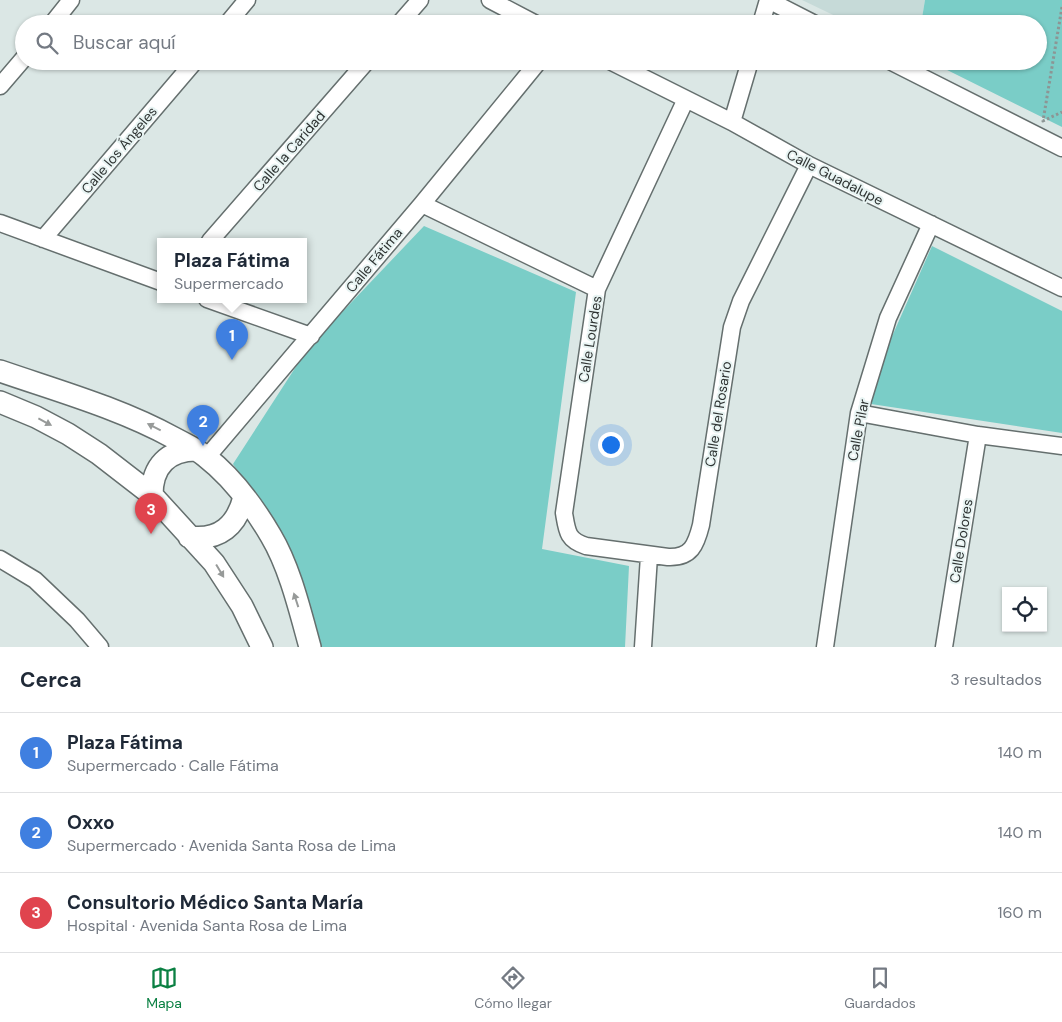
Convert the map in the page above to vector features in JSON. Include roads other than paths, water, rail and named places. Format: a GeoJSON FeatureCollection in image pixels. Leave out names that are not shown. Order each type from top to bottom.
{"type":"FeatureCollection","features":[{"type":"Feature","properties":{"kind":"street"},"geometry":{"type":"LineString","coordinates":[[60,15],[72,0]]}},
{"type":"Feature","properties":{"kind":"street"},"geometry":{"type":"LineString","coordinates":[[234,15],[247,0]]}},
{"type":"Feature","properties":{"kind":"street"},"geometry":{"type":"LineString","coordinates":[[407,15],[420,0]]}},
{"type":"Feature","properties":{"kind":"street"},"geometry":{"type":"LineString","coordinates":[[490,0],[519,15]]}},
{"type":"Feature","properties":{"kind":"street"},"geometry":{"type":"LineString","coordinates":[[764,15],[768,0],[797,15]]}},
{"type":"Feature","properties":{"kind":"street"},"geometry":{"type":"LineString","coordinates":[[0,86],[15,68]]}},
{"type":"Feature","properties":{"kind":"street","name":"Calle los Ángeles"},"geometry":{"type":"LineString","coordinates":[[43,239],[187,70]]}},
{"type":"Feature","properties":{"kind":"street","name":"Calle la Caridad"},"geometry":{"type":"LineString","coordinates":[[213,238],[359,70]]}},
{"type":"Feature","properties":{"kind":"street","name":"Calle Fátima"},"geometry":{"type":"LineString","coordinates":[[201,453],[311,336],[532,70]]}},
{"type":"Feature","properties":{"kind":"street","name":"Calle Guadalupe"},"geometry":{"type":"LineString","coordinates":[[628,70],[732,122],[809,165],[1062,288]]}},
{"type":"Feature","properties":{"kind":"street"},"geometry":{"type":"LineString","coordinates":[[732,122],[747,70]]}},
{"type":"Feature","properties":{"kind":"street"},"geometry":{"type":"LineString","coordinates":[[908,70],[1062,148]]}},
{"type":"Feature","properties":{"kind":"street","name":"Calle Lourdes"},"geometry":{"type":"LineString","coordinates":[[569,536],[564,513],[597,289],[686,99]]}},
{"type":"Feature","properties":{"kind":"street","name":"Calle del Rosario"},"geometry":{"type":"LineString","coordinates":[[569,536],[576,543],[586,546],[648,556],[678,558],[693,548],[698,538],[732,327],[741,301],[809,165]]}},
{"type":"Feature","properties":{"kind":"street"},"geometry":{"type":"LineString","coordinates":[[422,204],[597,289]]}},
{"type":"Feature","properties":{"kind":"street"},"geometry":{"type":"LineString","coordinates":[[0,223],[157,281]]}},
{"type":"Feature","properties":{"kind":"street","name":"Calle Pilar"},"geometry":{"type":"LineString","coordinates":[[825,647],[859,413],[888,318],[931,224]]}},
{"type":"Feature","properties":{"kind":"street"},"geometry":{"type":"LineString","coordinates":[[218,303],[311,336]]}},
{"type":"Feature","properties":{"kind":"street"},"geometry":{"type":"LineString","coordinates":[[0,371],[149,424],[201,453],[229,478],[244,496],[271,537],[283,563],[310,647]]}},
{"type":"Feature","properties":{"kind":"street"},"geometry":{"type":"LineString","coordinates":[[0,402],[68,434],[99,454],[152,495],[214,563],[242,606],[262,647]]}},
{"type":"Feature","properties":{"kind":"street"},"geometry":{"type":"LineString","coordinates":[[859,413],[978,435],[1062,446]]}},
{"type":"Feature","properties":{"kind":"street","name":"Calle Dolores"},"geometry":{"type":"LineString","coordinates":[[944,647],[978,435]]}},
{"type":"Feature","properties":{"kind":"street"},"geometry":{"type":"LineString","coordinates":[[152,495],[154,477],[163,462],[178,452],[201,453]]}},
{"type":"Feature","properties":{"kind":"street"},"geometry":{"type":"LineString","coordinates":[[189,537],[208,537],[224,530],[237,517],[244,496]]}},
{"type":"Feature","properties":{"kind":"street"},"geometry":{"type":"LineString","coordinates":[[643,647],[648,556]]}},
{"type":"Feature","properties":{"kind":"street"},"geometry":{"type":"LineString","coordinates":[[0,559],[35,580],[77,620],[100,647]]}},
{"type":"Feature","properties":{"kind":"place","name":"Plaza Fátima"},"geometry":{"type":"Point","coordinates":[232,360]}},
{"type":"Feature","properties":{"kind":"place","name":"Oxxo"},"geometry":{"type":"Point","coordinates":[203,446]}},
{"type":"Feature","properties":{"kind":"place","name":"Consultorio Médico Santa María"},"geometry":{"type":"Point","coordinates":[151,534]}}]}
